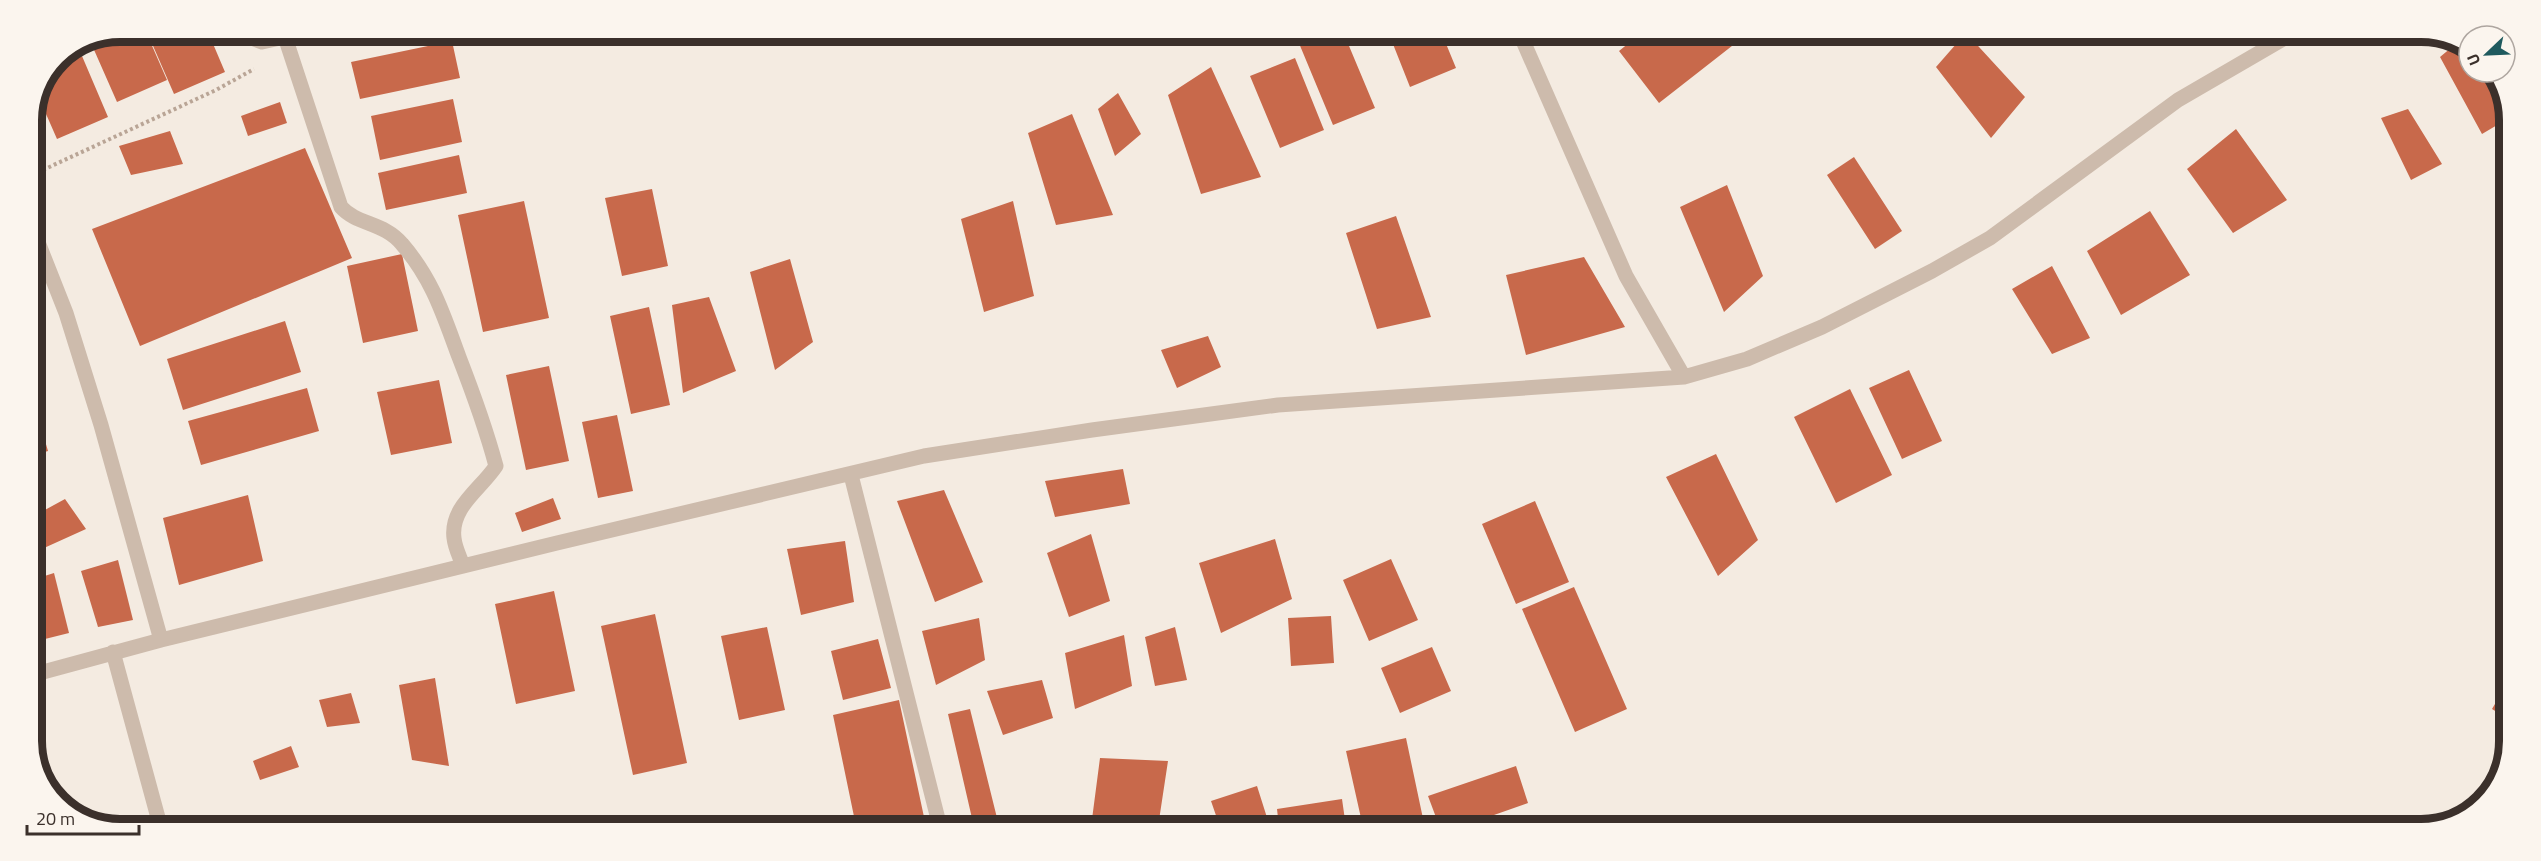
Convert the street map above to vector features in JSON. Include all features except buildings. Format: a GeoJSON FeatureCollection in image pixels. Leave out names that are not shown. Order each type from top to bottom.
{"type":"FeatureCollection","features":[{"type":"Feature","properties":{"kind":"street"},"geometry":{"type":"LineString","coordinates":[[287,42],[341,207],[348,214],[384,228],[402,243],[433,286],[486,427],[496,466],[488,478],[465,501],[455,518],[454,538],[463,566]]}},
{"type":"Feature","properties":{"kind":"street"},"geometry":{"type":"LineString","coordinates":[[1524,42],[1626,276],[1684,376]]}},
{"type":"Feature","properties":{"kind":"street"},"geometry":{"type":"LineString","coordinates":[[42,672],[161,640],[924,456],[1278,405],[1684,376],[1747,359],[1822,327],[1932,271],[1990,238],[2178,100],[2278,42]]}},
{"type":"Feature","properties":{"kind":"street"},"geometry":{"type":"LineString","coordinates":[[42,252],[66,313],[98,413],[161,640]]}},
{"type":"Feature","properties":{"kind":"street"},"geometry":{"type":"LineString","coordinates":[[851,475],[938,819]]}},
{"type":"Feature","properties":{"kind":"street"},"geometry":{"type":"LineString","coordinates":[[113,652],[158,819]]}},
{"type":"Feature","properties":{"kind":"path"},"geometry":{"type":"LineString","coordinates":[[42,171],[216,90],[254,69],[262,42]]}}]}
